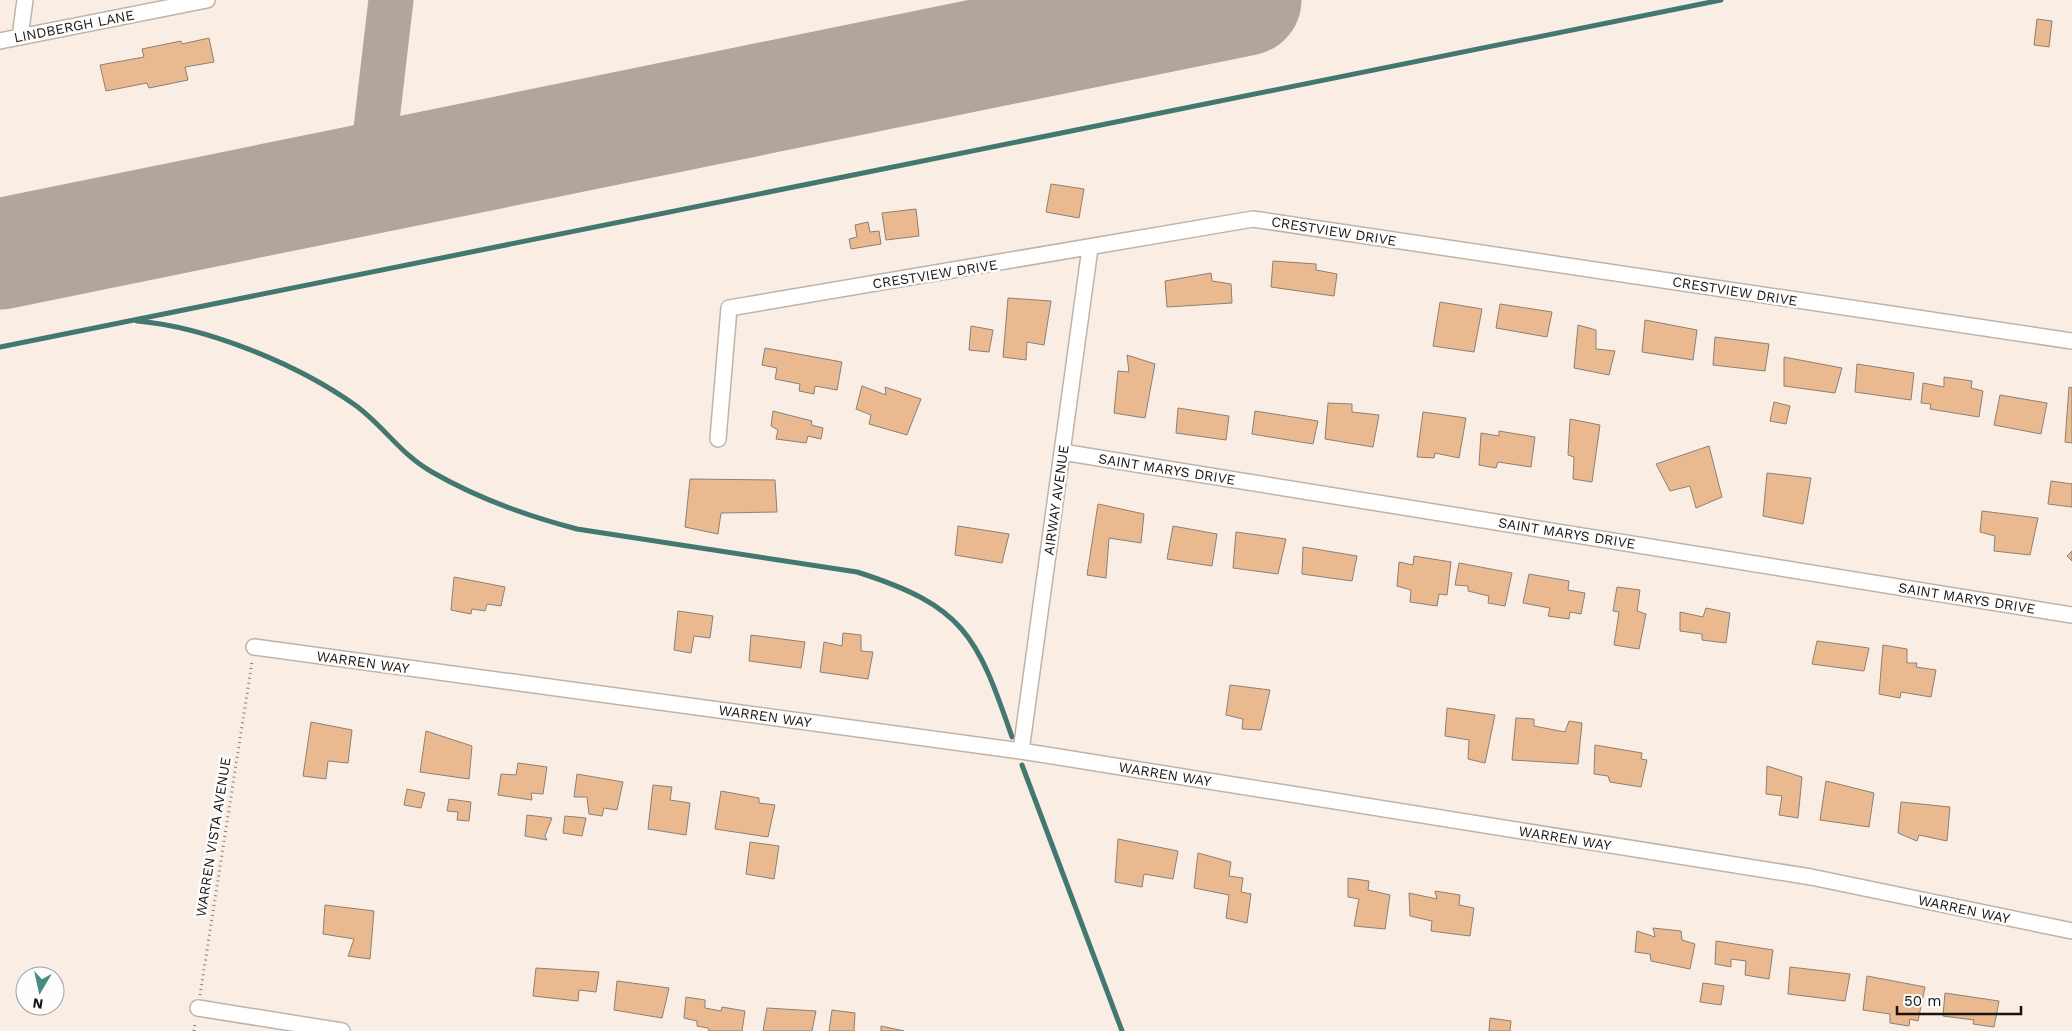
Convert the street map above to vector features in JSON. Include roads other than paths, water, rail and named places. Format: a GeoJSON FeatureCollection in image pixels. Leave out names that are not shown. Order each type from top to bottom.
{"type":"FeatureCollection","features":[{"type":"Feature","properties":{"kind":"street"},"geometry":{"type":"LineString","coordinates":[[20,37],[26,0]]}},
{"type":"Feature","properties":{"kind":"street","name":"LINDBERGH LANE"},"geometry":{"type":"LineString","coordinates":[[0,40],[207,0]]}},
{"type":"Feature","properties":{"kind":"street","name":"CRESTVIEW DRIVE"},"geometry":{"type":"LineString","coordinates":[[718,440],[729,308],[1253,219],[2072,341]]}},
{"type":"Feature","properties":{"kind":"street","name":"AIRWAY AVENUE"},"geometry":{"type":"LineString","coordinates":[[1021,751],[1090,248]]}},
{"type":"Feature","properties":{"kind":"street","name":"SAINT MARYS DRIVE"},"geometry":{"type":"LineString","coordinates":[[1062,452],[2072,615]]}},
{"type":"Feature","properties":{"kind":"street","name":"WARREN WAY"},"geometry":{"type":"LineString","coordinates":[[254,647],[1021,751],[1811,877],[2072,931]]}},
{"type":"Feature","properties":{"kind":"street"},"geometry":{"type":"LineString","coordinates":[[198,1008],[342,1031]]}},
{"type":"Feature","properties":{"kind":"waterway"},"geometry":{"type":"LineString","coordinates":[[0,347],[1721,0]]}},
{"type":"Feature","properties":{"kind":"waterway"},"geometry":{"type":"LineString","coordinates":[[137,321],[164,325],[221,339],[306,375],[355,405],[401,449],[421,465],[484,498],[521,512],[577,529],[857,572],[893,585],[921,598],[944,612],[962,629],[976,649],[1000,702],[1012,737]]}},
{"type":"Feature","properties":{"kind":"waterway"},"geometry":{"type":"LineString","coordinates":[[1022,765],[1122,1031]]}}]}
